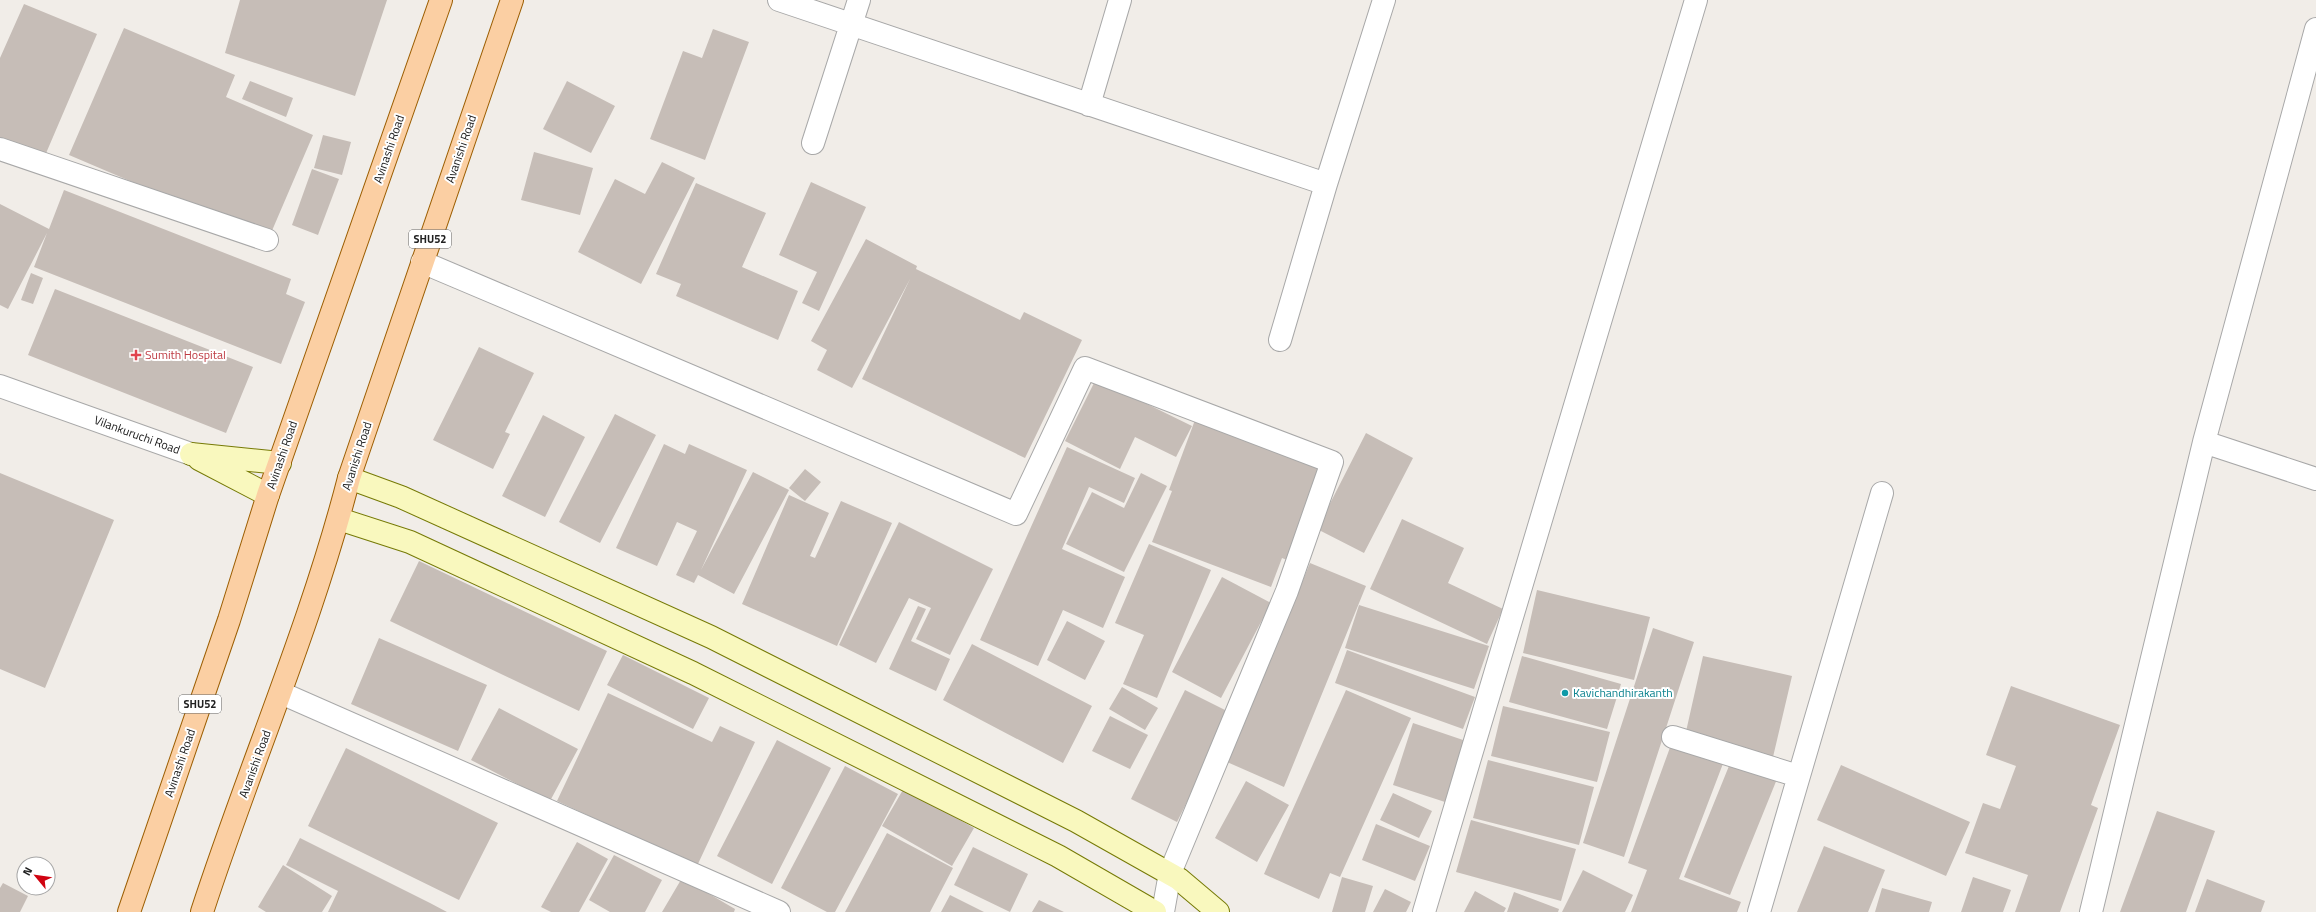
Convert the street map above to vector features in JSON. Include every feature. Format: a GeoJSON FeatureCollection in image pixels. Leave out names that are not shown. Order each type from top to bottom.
{"type":"FeatureCollection","features":[{"type":"Feature","properties":{"kind":"main road","name":"Avinashi Road"},"geometry":{"type":"LineString","coordinates":[[129,912],[229,620],[268,495],[441,0]]}},
{"type":"Feature","properties":{"kind":"main road","name":"Avanishi Road"},"geometry":{"type":"LineString","coordinates":[[202,912],[281,693],[339,519],[349,478],[512,0]]}},
{"type":"Feature","properties":{"kind":"street"},"geometry":{"type":"LineString","coordinates":[[779,0],[1326,184]]}},
{"type":"Feature","properties":{"kind":"street"},"geometry":{"type":"LineString","coordinates":[[813,143],[859,0]]}},
{"type":"Feature","properties":{"kind":"street"},"geometry":{"type":"LineString","coordinates":[[1089,105],[1120,0]]}},
{"type":"Feature","properties":{"kind":"street"},"geometry":{"type":"LineString","coordinates":[[1280,340],[1326,184],[1384,0]]}},
{"type":"Feature","properties":{"kind":"street"},"geometry":{"type":"LineString","coordinates":[[1424,912],[1696,0]]}},
{"type":"Feature","properties":{"kind":"street"},"geometry":{"type":"LineString","coordinates":[[2091,912],[2204,442],[2316,29]]}},
{"type":"Feature","properties":{"kind":"street"},"geometry":{"type":"LineString","coordinates":[[0,149],[267,240]]}},
{"type":"Feature","properties":{"kind":"street"},"geometry":{"type":"LineString","coordinates":[[422,262],[1016,514],[1085,368],[1332,462],[1287,591],[1170,873],[1163,912]]}},
{"type":"Feature","properties":{"kind":"street","name":"Vilankuruchi Road"},"geometry":{"type":"LineString","coordinates":[[0,386],[191,454],[280,463]]}},
{"type":"Feature","properties":{"kind":"street"},"geometry":{"type":"LineString","coordinates":[[2204,442],[2316,479]]}},
{"type":"Feature","properties":{"kind":"street"},"geometry":{"type":"LineString","coordinates":[[191,454],[268,495]]}},
{"type":"Feature","properties":{"kind":"street"},"geometry":{"type":"LineString","coordinates":[[349,478],[402,497],[711,637],[1069,817],[1170,873],[1218,912]]}},
{"type":"Feature","properties":{"kind":"street"},"geometry":{"type":"LineString","coordinates":[[1759,912],[1882,493]]}},
{"type":"Feature","properties":{"kind":"street"},"geometry":{"type":"LineString","coordinates":[[339,519],[410,542],[693,673],[1058,856],[1155,912]]}},
{"type":"Feature","properties":{"kind":"street"},"geometry":{"type":"LineString","coordinates":[[281,693],[779,912]]}},
{"type":"Feature","properties":{"kind":"street"},"geometry":{"type":"LineString","coordinates":[[1673,737],[1798,776]]}},
{"type":"Feature","properties":{"kind":"building"},"geometry":{"type":"Polygon","coordinates":[[[240,0],[387,0],[355,96],[225,53],[240,0]]]}},
{"type":"Feature","properties":{"kind":"building"},"geometry":{"type":"Polygon","coordinates":[[[24,4],[97,34],[44,158],[0,140],[0,58],[24,4]]]}},
{"type":"Feature","properties":{"kind":"building"},"geometry":{"type":"Polygon","coordinates":[[[124,28],[235,75],[226,97],[313,135],[268,240],[69,155],[124,28]]]}},
{"type":"Feature","properties":{"kind":"building"},"geometry":{"type":"Polygon","coordinates":[[[713,29],[749,42],[705,160],[650,139],[683,51],[702,58],[713,29]]]}},
{"type":"Feature","properties":{"kind":"building"},"geometry":{"type":"Polygon","coordinates":[[[250,81],[293,98],[286,117],[242,99],[250,81]]]}},
{"type":"Feature","properties":{"kind":"building"},"geometry":{"type":"Polygon","coordinates":[[[567,81],[615,106],[591,153],[543,129],[567,81]]]}},
{"type":"Feature","properties":{"kind":"building"},"geometry":{"type":"Polygon","coordinates":[[[323,135],[351,142],[342,175],[314,168],[323,135]]]}},
{"type":"Feature","properties":{"kind":"building"},"geometry":{"type":"Polygon","coordinates":[[[534,152],[593,168],[580,215],[521,200],[534,152]]]}},
{"type":"Feature","properties":{"kind":"building"},"geometry":{"type":"Polygon","coordinates":[[[662,162],[695,178],[641,284],[578,252],[615,179],[645,194],[662,162]]]}},
{"type":"Feature","properties":{"kind":"building"},"geometry":{"type":"Polygon","coordinates":[[[312,169],[339,179],[318,235],[292,225],[312,169]]]}},
{"type":"Feature","properties":{"kind":"building"},"geometry":{"type":"Polygon","coordinates":[[[811,182],[866,207],[819,311],[802,303],[817,272],[779,255],[811,182]]]}},
{"type":"Feature","properties":{"kind":"building"},"geometry":{"type":"Polygon","coordinates":[[[696,183],[766,213],[742,267],[798,291],[778,340],[676,296],[681,284],[656,274],[696,183]]]}},
{"type":"Feature","properties":{"kind":"building"},"geometry":{"type":"Polygon","coordinates":[[[64,190],[291,279],[286,294],[305,302],[281,364],[34,267],[47,233],[8,309],[0,305],[0,204],[49,229],[64,190]]]}},
{"type":"Feature","properties":{"kind":"building"},"geometry":{"type":"Polygon","coordinates":[[[866,239],[917,266],[916,269],[1020,320],[1024,312],[1082,340],[1025,458],[862,379],[910,279],[852,388],[817,370],[827,350],[811,341],[866,239]]]}},
{"type":"Feature","properties":{"kind":"building"},"geometry":{"type":"Polygon","coordinates":[[[31,273],[43,278],[33,304],[21,300],[31,273]]]}},
{"type":"Feature","properties":{"kind":"building"},"geometry":{"type":"Polygon","coordinates":[[[55,289],[253,367],[226,433],[28,355],[55,289]]]}},
{"type":"Feature","properties":{"kind":"building"},"geometry":{"type":"Polygon","coordinates":[[[479,347],[534,373],[505,432],[510,434],[493,469],[433,440],[479,347]]]}},
{"type":"Feature","properties":{"kind":"building"},"geometry":{"type":"Polygon","coordinates":[[[1096,379],[1192,426],[1176,457],[1135,437],[1120,469],[1065,441],[1096,379]]]}},
{"type":"Feature","properties":{"kind":"building"},"geometry":{"type":"Polygon","coordinates":[[[615,414],[656,435],[600,543],[559,522],[615,414]]]}},
{"type":"Feature","properties":{"kind":"building"},"geometry":{"type":"Polygon","coordinates":[[[543,415],[585,437],[545,517],[502,496],[543,415]]]}},
{"type":"Feature","properties":{"kind":"building"},"geometry":{"type":"Polygon","coordinates":[[[1195,420],[1322,468],[1287,560],[1282,558],[1271,587],[1152,542],[1172,491],[1169,490],[1195,420]]]}},
{"type":"Feature","properties":{"kind":"building"},"geometry":{"type":"Polygon","coordinates":[[[1366,433],[1413,458],[1364,553],[1317,529],[1366,433]]]}},
{"type":"Feature","properties":{"kind":"building"},"geometry":{"type":"Polygon","coordinates":[[[664,444],[685,454],[689,444],[747,470],[701,570],[753,472],[789,490],[734,594],[698,575],[694,583],[676,575],[697,531],[677,522],[657,566],[616,548],[664,444]]]}},
{"type":"Feature","properties":{"kind":"building"},"geometry":{"type":"Polygon","coordinates":[[[1067,447],[1135,478],[1124,503],[1089,487],[1062,549],[1125,577],[1103,628],[1063,610],[1038,666],[980,640],[1067,447]]]}},
{"type":"Feature","properties":{"kind":"building"},"geometry":{"type":"Polygon","coordinates":[[[805,469],[821,482],[805,501],[789,488],[805,469]]]}},
{"type":"Feature","properties":{"kind":"building"},"geometry":{"type":"Polygon","coordinates":[[[0,473],[114,520],[45,688],[0,669],[0,473]]]}},
{"type":"Feature","properties":{"kind":"building"},"geometry":{"type":"Polygon","coordinates":[[[1141,473],[1167,486],[1124,572],[1066,544],[1092,492],[1124,508],[1141,473]]]}},
{"type":"Feature","properties":{"kind":"building"},"geometry":{"type":"Polygon","coordinates":[[[789,495],[829,513],[810,556],[815,558],[841,501],[892,523],[837,646],[742,604],[789,495]]]}},
{"type":"Feature","properties":{"kind":"building"},"geometry":{"type":"Polygon","coordinates":[[[1402,519],[1464,548],[1448,583],[1503,609],[1487,644],[1370,589],[1402,519]]]}},
{"type":"Feature","properties":{"kind":"building"},"geometry":{"type":"Polygon","coordinates":[[[899,522],[993,569],[950,655],[916,639],[931,608],[909,598],[876,663],[839,645],[899,522]]]}},
{"type":"Feature","properties":{"kind":"building"},"geometry":{"type":"Polygon","coordinates":[[[1149,544],[1211,570],[1157,698],[1123,684],[1144,635],[1115,623],[1149,544]]]}},
{"type":"Feature","properties":{"kind":"building"},"geometry":{"type":"Polygon","coordinates":[[[419,561],[607,651],[579,711],[390,621],[419,561]]]}},
{"type":"Feature","properties":{"kind":"building"},"geometry":{"type":"Polygon","coordinates":[[[1310,563],[1366,586],[1284,787],[1227,762],[1310,563]]]}},
{"type":"Feature","properties":{"kind":"building"},"geometry":{"type":"Polygon","coordinates":[[[1222,577],[1271,603],[1221,698],[1172,672],[1222,577]]]}},
{"type":"Feature","properties":{"kind":"building"},"geometry":{"type":"Polygon","coordinates":[[[1537,590],[1650,617],[1634,680],[1523,653],[1537,590]]]}},
{"type":"Feature","properties":{"kind":"building"},"geometry":{"type":"Polygon","coordinates":[[[1359,605],[1489,646],[1474,689],[1345,648],[1359,605]]]}},
{"type":"Feature","properties":{"kind":"building"},"geometry":{"type":"Polygon","coordinates":[[[918,606],[926,609],[911,641],[950,659],[936,691],[889,669],[918,606]]]}},
{"type":"Feature","properties":{"kind":"building"},"geometry":{"type":"Polygon","coordinates":[[[1067,621],[1105,641],[1085,680],[1047,660],[1067,621]]]}},
{"type":"Feature","properties":{"kind":"building"},"geometry":{"type":"Polygon","coordinates":[[[1653,628],[1694,642],[1624,857],[1583,843],[1653,628]]]}},
{"type":"Feature","properties":{"kind":"building"},"geometry":{"type":"Polygon","coordinates":[[[379,638],[487,685],[458,751],[351,704],[379,638]]]}},
{"type":"Feature","properties":{"kind":"building"},"geometry":{"type":"Polygon","coordinates":[[[972,644],[1092,706],[1063,763],[943,700],[972,644]]]}},
{"type":"Feature","properties":{"kind":"building"},"geometry":{"type":"Polygon","coordinates":[[[1347,650],[1475,697],[1463,729],[1335,683],[1347,650]]]}},
{"type":"Feature","properties":{"kind":"building"},"geometry":{"type":"Polygon","coordinates":[[[623,655],[709,698],[693,729],[607,685],[623,655]]]}},
{"type":"Feature","properties":{"kind":"building","name":"Kavichandhirakanth"},"geometry":{"type":"Polygon","coordinates":[[[1522,656],[1621,684],[1607,729],[1509,702],[1522,656]]]}},
{"type":"Feature","properties":{"kind":"building"},"geometry":{"type":"Polygon","coordinates":[[[1703,656],[1792,676],[1773,757],[1685,736],[1703,656]]]}},
{"type":"Feature","properties":{"kind":"building"},"geometry":{"type":"Polygon","coordinates":[[[2011,686],[2120,725],[2091,805],[2098,808],[2060,912],[2015,912],[2028,875],[1965,853],[1983,803],[2000,809],[2016,766],[1986,755],[2011,686]]]}},
{"type":"Feature","properties":{"kind":"building"},"geometry":{"type":"Polygon","coordinates":[[[1122,687],[1158,708],[1145,730],[1109,709],[1122,687]]]}},
{"type":"Feature","properties":{"kind":"building"},"geometry":{"type":"Polygon","coordinates":[[[1185,690],[1231,713],[1177,822],[1131,799],[1185,690]]]}},
{"type":"Feature","properties":{"kind":"building"},"geometry":{"type":"Polygon","coordinates":[[[1346,690],[1411,718],[1340,877],[1330,873],[1319,899],[1264,874],[1346,690]]]}},
{"type":"Feature","properties":{"kind":"building"},"geometry":{"type":"Polygon","coordinates":[[[608,693],[712,742],[720,726],[755,742],[697,866],[557,801],[608,693]]]}},
{"type":"Feature","properties":{"kind":"building"},"geometry":{"type":"Polygon","coordinates":[[[1503,706],[1610,732],[1597,782],[1491,756],[1503,706]]]}},
{"type":"Feature","properties":{"kind":"building"},"geometry":{"type":"Polygon","coordinates":[[[499,708],[578,749],[550,801],[471,760],[499,708]]]}},
{"type":"Feature","properties":{"kind":"building"},"geometry":{"type":"Polygon","coordinates":[[[1110,716],[1148,735],[1130,769],[1092,751],[1110,716]]]}},
{"type":"Feature","properties":{"kind":"building"},"geometry":{"type":"Polygon","coordinates":[[[1413,723],[1466,741],[1445,802],[1393,785],[1413,723]]]}},
{"type":"Feature","properties":{"kind":"building"},"geometry":{"type":"Polygon","coordinates":[[[777,740],[831,768],[772,884],[717,856],[777,740]]]}},
{"type":"Feature","properties":{"kind":"building"},"geometry":{"type":"Polygon","coordinates":[[[1672,742],[1724,761],[1679,879],[1741,902],[1737,912],[1631,912],[1647,870],[1628,863],[1672,742]]]}},
{"type":"Feature","properties":{"kind":"building"},"geometry":{"type":"Polygon","coordinates":[[[346,748],[498,823],[459,900],[308,826],[346,748]]]}},
{"type":"Feature","properties":{"kind":"building"},"geometry":{"type":"Polygon","coordinates":[[[1488,760],[1594,787],[1579,845],[1473,818],[1488,760]]]}},
{"type":"Feature","properties":{"kind":"building"},"geometry":{"type":"Polygon","coordinates":[[[1731,761],[1777,779],[1730,895],[1684,877],[1731,761]]]}},
{"type":"Feature","properties":{"kind":"building"},"geometry":{"type":"Polygon","coordinates":[[[1841,765],[1970,822],[1946,876],[1817,820],[1841,765]]]}},
{"type":"Feature","properties":{"kind":"building"},"geometry":{"type":"Polygon","coordinates":[[[845,766],[898,794],[835,912],[827,912],[781,888],[845,766]]]}},
{"type":"Feature","properties":{"kind":"building"},"geometry":{"type":"Polygon","coordinates":[[[1246,781],[1289,805],[1257,862],[1215,838],[1246,781]]]}},
{"type":"Feature","properties":{"kind":"building"},"geometry":{"type":"Polygon","coordinates":[[[904,788],[974,828],[952,866],[882,826],[904,788]]]}},
{"type":"Feature","properties":{"kind":"building"},"geometry":{"type":"Polygon","coordinates":[[[1393,793],[1432,811],[1419,838],[1380,820],[1393,793]]]}},
{"type":"Feature","properties":{"kind":"building"},"geometry":{"type":"Polygon","coordinates":[[[2157,811],[2215,831],[2186,912],[2120,912],[2157,811]]]}},
{"type":"Feature","properties":{"kind":"building"},"geometry":{"type":"Polygon","coordinates":[[[1471,820],[1576,849],[1561,901],[1456,872],[1471,820]]]}},
{"type":"Feature","properties":{"kind":"building"},"geometry":{"type":"Polygon","coordinates":[[[1376,824],[1430,846],[1415,881],[1362,860],[1376,824]]]}},
{"type":"Feature","properties":{"kind":"building"},"geometry":{"type":"Polygon","coordinates":[[[887,833],[953,868],[930,912],[845,912],[887,833]]]}},
{"type":"Feature","properties":{"kind":"building"},"geometry":{"type":"Polygon","coordinates":[[[300,838],[447,912],[328,912],[338,891],[286,865],[300,838]]]}},
{"type":"Feature","properties":{"kind":"building"},"geometry":{"type":"Polygon","coordinates":[[[577,842],[608,859],[579,912],[551,912],[541,907],[577,842]]]}},
{"type":"Feature","properties":{"kind":"building"},"geometry":{"type":"Polygon","coordinates":[[[1824,846],[1885,870],[1868,912],[1797,912],[1824,846]]]}},
{"type":"Feature","properties":{"kind":"building"},"geometry":{"type":"Polygon","coordinates":[[[973,847],[1028,874],[1010,912],[954,885],[973,847]]]}},
{"type":"Feature","properties":{"kind":"building"},"geometry":{"type":"Polygon","coordinates":[[[614,855],[662,880],[645,912],[610,912],[589,900],[614,855]]]}},
{"type":"Feature","properties":{"kind":"building"},"geometry":{"type":"Polygon","coordinates":[[[283,865],[332,896],[322,912],[266,912],[258,907],[283,865]]]}},
{"type":"Feature","properties":{"kind":"building"},"geometry":{"type":"Polygon","coordinates":[[[1583,870],[1633,895],[1625,912],[1562,912],[1583,870]]]}},
{"type":"Feature","properties":{"kind":"building"},"geometry":{"type":"Polygon","coordinates":[[[1342,877],[1373,886],[1365,912],[1332,912],[1342,877]]]}},
{"type":"Feature","properties":{"kind":"building"},"geometry":{"type":"Polygon","coordinates":[[[1973,877],[2011,890],[2003,912],[1961,912],[1973,877]]]}},
{"type":"Feature","properties":{"kind":"building"},"geometry":{"type":"Polygon","coordinates":[[[682,878],[735,909],[734,912],[662,912],[682,878]]]}},
{"type":"Feature","properties":{"kind":"building"},"geometry":{"type":"Polygon","coordinates":[[[2207,879],[2265,901],[2261,912],[2195,912],[2207,879]]]}},
{"type":"Feature","properties":{"kind":"building"},"geometry":{"type":"Polygon","coordinates":[[[3,883],[16,890],[16,896],[28,896],[20,912],[0,912],[0,888],[3,883]]]}},
{"type":"Feature","properties":{"kind":"building"},"geometry":{"type":"Polygon","coordinates":[[[1882,888],[1932,902],[1929,912],[1875,912],[1882,888]]]}},
{"type":"Feature","properties":{"kind":"building"},"geometry":{"type":"Polygon","coordinates":[[[1385,889],[1411,902],[1406,912],[1373,912],[1385,889]]]}},
{"type":"Feature","properties":{"kind":"building"},"geometry":{"type":"Polygon","coordinates":[[[1475,891],[1506,908],[1504,912],[1464,912],[1475,891]]]}},
{"type":"Feature","properties":{"kind":"building"},"geometry":{"type":"Polygon","coordinates":[[[1514,892],[1559,909],[1558,912],[1507,912],[1514,892]]]}},
{"type":"Feature","properties":{"kind":"building"},"geometry":{"type":"Polygon","coordinates":[[[950,895],[984,912],[941,912],[950,895]]]}},
{"type":"Feature","properties":{"kind":"building"},"geometry":{"type":"Polygon","coordinates":[[[1039,900],[1064,912],[1032,912],[1039,900]]]}},
{"type":"Feature","properties":{"kind":"place","name":"Sumith Hospital"},"geometry":{"type":"Point","coordinates":[136,355]}},
{"type":"Feature","properties":{"kind":"place","name":"Kavichandhirakanth"},"geometry":{"type":"Point","coordinates":[1565,693]}}]}
